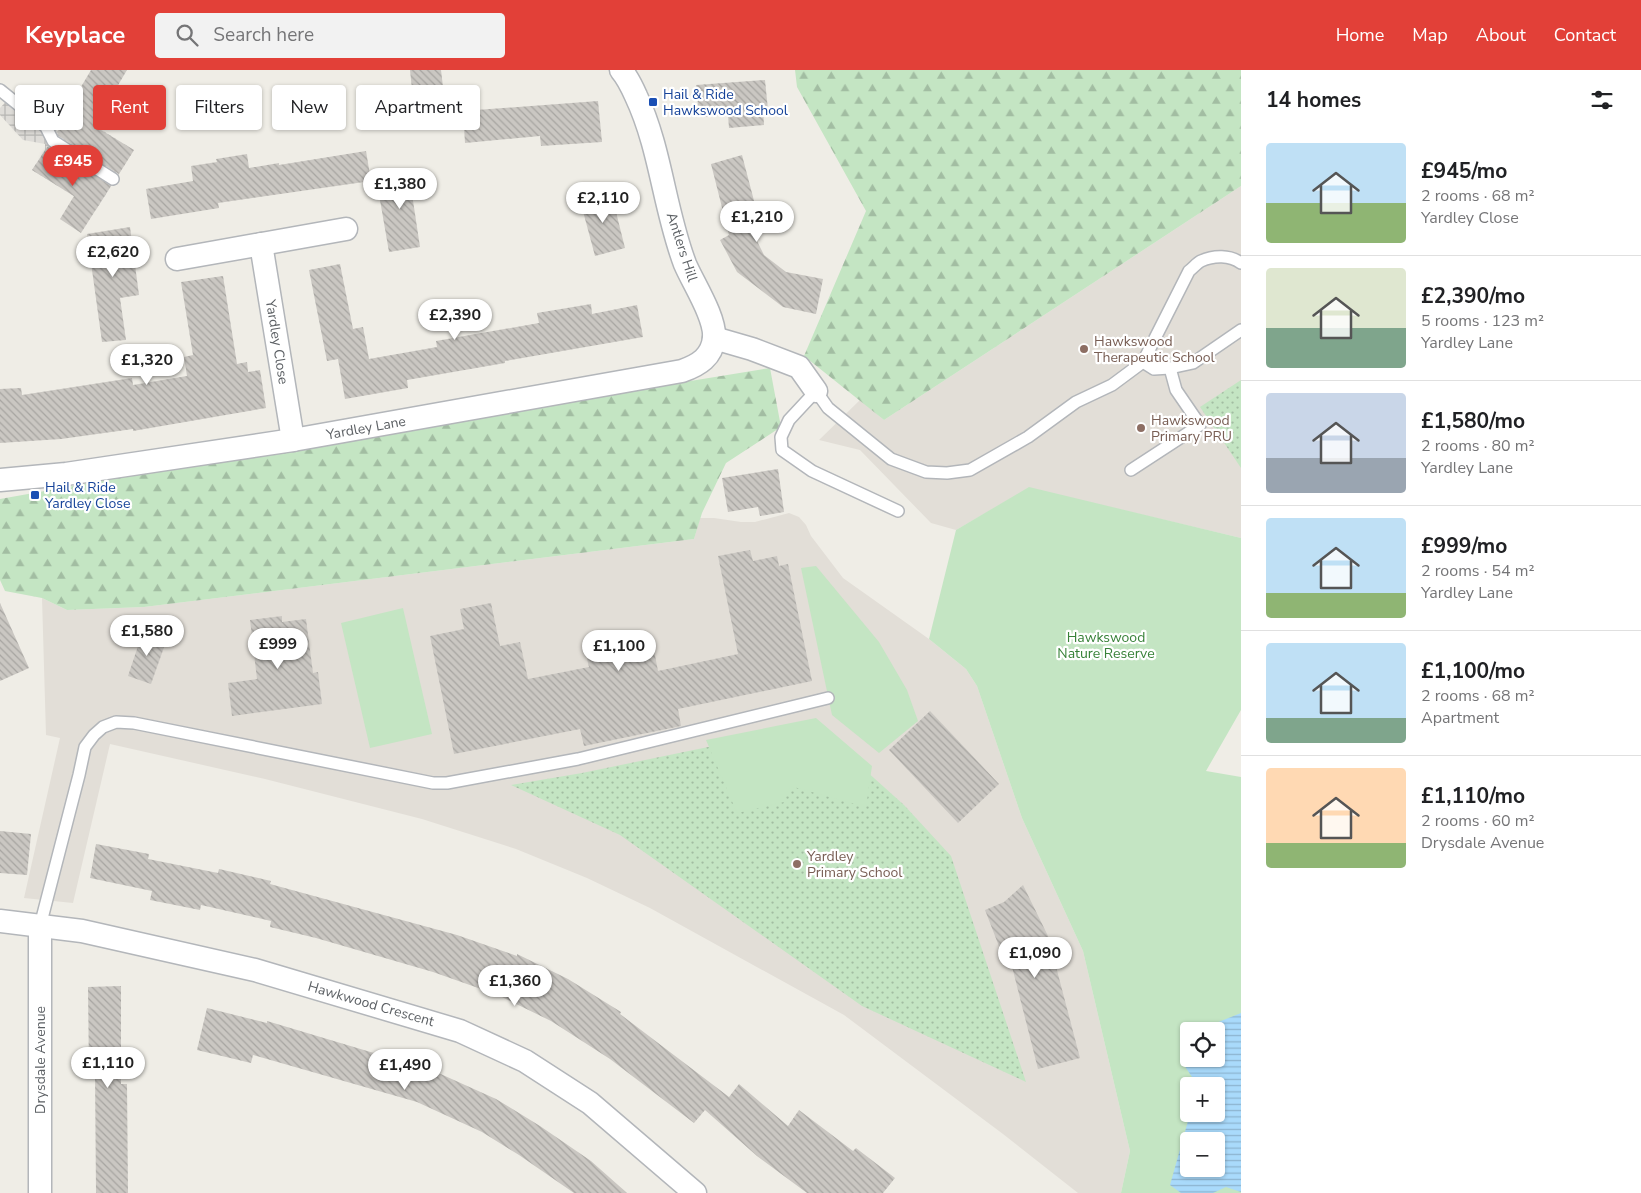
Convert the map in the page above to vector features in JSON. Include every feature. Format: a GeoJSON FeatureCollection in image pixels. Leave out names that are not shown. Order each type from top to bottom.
{"type":"FeatureCollection","features":[{"type":"Feature","properties":{"kind":"street","name":"Antlers Hill"},"geometry":{"type":"LineString","coordinates":[[621,70],[627,76],[646,118],[680,250],[691,280],[708,311],[713,325],[714,338]]}},
{"type":"Feature","properties":{"kind":"street"},"geometry":{"type":"LineString","coordinates":[[177,259],[346,229]]}},
{"type":"Feature","properties":{"kind":"street","name":"Yardley Close"},"geometry":{"type":"LineString","coordinates":[[261,244],[293,440]]}},
{"type":"Feature","properties":{"kind":"street"},"geometry":{"type":"LineString","coordinates":[[714,338],[752,348],[799,367],[816,391]]}},
{"type":"Feature","properties":{"kind":"street","name":"Yardley Lane"},"geometry":{"type":"LineString","coordinates":[[0,480],[66,474],[293,440],[682,371],[699,364],[709,354],[714,338]]}},
{"type":"Feature","properties":{"kind":"street","name":"Hawkwood Crescent"},"geometry":{"type":"LineString","coordinates":[[0,921],[108,936],[255,970],[460,1030],[525,1061],[590,1104],[695,1193]]}},
{"type":"Feature","properties":{"kind":"street","name":"Drysdale Avenue"},"geometry":{"type":"LineString","coordinates":[[40,926],[40,1193]]}},
{"type":"Feature","properties":{"kind":"lane"},"geometry":{"type":"LineString","coordinates":[[0,90],[46,127],[53,141],[113,180]]}},
{"type":"Feature","properties":{"kind":"lane"},"geometry":{"type":"LineString","coordinates":[[898,511],[812,471],[782,450],[781,437],[789,420],[816,391],[828,408],[891,459],[926,472],[947,473],[970,470],[1028,437],[1076,402],[1112,385],[1143,362],[1189,271],[1200,261],[1216,257],[1234,258],[1241,262]]}},
{"type":"Feature","properties":{"kind":"lane"},"geometry":{"type":"LineString","coordinates":[[1143,362],[1154,369],[1193,363],[1241,330]]}},
{"type":"Feature","properties":{"kind":"lane"},"geometry":{"type":"LineString","coordinates":[[1131,470],[1200,424],[1176,390],[1170,368]]}},
{"type":"Feature","properties":{"kind":"lane"},"geometry":{"type":"LineString","coordinates":[[40,926],[85,747],[94,734],[103,727],[116,722],[134,722],[433,783],[447,783],[578,758],[828,698]]}},
{"type":"Feature","properties":{"kind":"shaded area"},"geometry":{"type":"Polygon","coordinates":[[[13,94],[15,96],[15,130],[83,130],[83,118],[93,125],[93,130],[102,130],[134,150],[96,210],[32,170],[45,150],[45,144],[23,140],[0,115],[0,108],[13,94]]]}},
{"type":"Feature","properties":{"kind":"shaded area"},"geometry":{"type":"Polygon","coordinates":[[[1241,186],[1241,538],[1029,488],[956,530],[931,523],[860,450],[819,440],[860,400],[884,420],[1241,186]]]}},
{"type":"Feature","properties":{"kind":"shaded area","name":"Yardley Primary School"},"geometry":{"type":"Polygon","coordinates":[[[789,513],[799,517],[806,525],[811,536],[843,578],[929,639],[966,669],[977,686],[1022,818],[1083,951],[1130,1151],[1121,1193],[1078,1193],[1003,1134],[844,1015],[650,908],[587,878],[516,849],[422,819],[265,779],[110,744],[73,903],[24,898],[60,738],[46,735],[42,598],[67,610],[144,607],[694,539],[700,518],[755,522],[789,513]]]}},
{"type":"Feature","properties":{"kind":"green space"},"geometry":{"type":"Polygon","coordinates":[[[795,70],[1241,70],[1241,186],[884,420],[804,356],[866,211],[797,87],[795,70]]]}},
{"type":"Feature","properties":{"kind":"green space"},"geometry":{"type":"Polygon","coordinates":[[[770,368],[781,427],[726,463],[702,513],[694,539],[144,607],[67,610],[42,598],[5,591],[0,580],[0,499],[336,439],[770,368]]]}},
{"type":"Feature","properties":{"kind":"green space"},"geometry":{"type":"Polygon","coordinates":[[[1241,380],[1241,468],[1200,407],[1241,380]]]}},
{"type":"Feature","properties":{"kind":"green space","name":"Hawkswood Nature Reserve"},"geometry":{"type":"Polygon","coordinates":[[[1029,487],[1241,538],[1241,710],[1206,771],[1241,777],[1241,1193],[1121,1193],[1130,1151],[1083,951],[1022,818],[977,686],[966,669],[929,639],[956,530],[1029,487]]]}},
{"type":"Feature","properties":{"kind":"green space"},"geometry":{"type":"Polygon","coordinates":[[[816,566],[879,642],[907,690],[918,721],[879,753],[832,715],[801,568],[816,566]]]}},
{"type":"Feature","properties":{"kind":"green space"},"geometry":{"type":"Polygon","coordinates":[[[403,608],[432,734],[370,748],[341,623],[403,608]]]}},
{"type":"Feature","properties":{"kind":"green space"},"geometry":{"type":"Polygon","coordinates":[[[816,718],[872,766],[866,807],[790,786],[784,802],[737,813],[706,740],[816,718]]]}},
{"type":"Feature","properties":{"kind":"green space"},"geometry":{"type":"Polygon","coordinates":[[[815,725],[904,805],[951,856],[1026,1082],[862,1006],[620,835],[511,785],[582,773],[815,725]]]}},
{"type":"Feature","properties":{"kind":"water"},"geometry":{"type":"Polygon","coordinates":[[[1241,1013],[1241,1192],[1226,1187],[1213,1193],[1181,1193],[1170,1185],[1180,1149],[1180,1177],[1225,1177],[1225,1132],[1185,1132],[1188,1122],[1225,1122],[1225,1077],[1192,1077],[1185,1067],[1225,1067],[1225,1022],[1218,1022],[1241,1013]]]}},
{"type":"Feature","properties":{"kind":"building"},"geometry":{"type":"Polygon","coordinates":[[[91,70],[127,70],[118,85],[93,85],[93,130],[101,130],[134,150],[119,174],[59,136],[57,132],[58,130],[83,130],[82,85],[91,70]]]}},
{"type":"Feature","properties":{"kind":"building"},"geometry":{"type":"Polygon","coordinates":[[[410,70],[441,70],[443,85],[412,85],[410,70]]]}},
{"type":"Feature","properties":{"kind":"building"},"geometry":{"type":"Polygon","coordinates":[[[765,80],[768,110],[763,110],[764,125],[729,128],[728,115],[699,117],[696,85],[765,80]]]}},
{"type":"Feature","properties":{"kind":"building"},"geometry":{"type":"Polygon","coordinates":[[[598,101],[602,142],[541,146],[540,136],[465,143],[464,130],[480,130],[480,110],[598,101]]]}},
{"type":"Feature","properties":{"kind":"building"},"geometry":{"type":"Polygon","coordinates":[[[48,146],[111,186],[81,233],[60,219],[74,196],[32,170],[48,146]]]}},
{"type":"Feature","properties":{"kind":"building"},"geometry":{"type":"Polygon","coordinates":[[[366,151],[371,181],[218,203],[219,208],[151,219],[146,189],[193,181],[191,166],[217,162],[216,159],[247,154],[249,168],[366,151]]]}},
{"type":"Feature","properties":{"kind":"building"},"geometry":{"type":"Polygon","coordinates":[[[742,155],[758,216],[746,219],[764,255],[786,272],[823,279],[816,314],[783,307],[737,272],[720,240],[729,235],[711,164],[742,155]]]}},
{"type":"Feature","properties":{"kind":"building"},"geometry":{"type":"Polygon","coordinates":[[[417,171],[421,192],[412,194],[420,247],[389,252],[376,177],[417,171]]]}},
{"type":"Feature","properties":{"kind":"building"},"geometry":{"type":"Polygon","coordinates":[[[611,192],[625,248],[595,256],[580,200],[611,192]]]}},
{"type":"Feature","properties":{"kind":"building"},"geometry":{"type":"Polygon","coordinates":[[[130,227],[139,295],[120,298],[126,340],[102,342],[87,234],[130,227]]]}},
{"type":"Feature","properties":{"kind":"building"},"geometry":{"type":"Polygon","coordinates":[[[340,264],[353,329],[363,327],[369,359],[437,347],[436,341],[539,323],[537,313],[591,304],[592,314],[637,305],[643,337],[407,380],[408,388],[345,399],[338,359],[327,361],[309,270],[340,264]]]}},
{"type":"Feature","properties":{"kind":"building"},"geometry":{"type":"Polygon","coordinates":[[[223,276],[237,364],[247,362],[248,372],[260,370],[266,408],[133,431],[133,429],[61,439],[0,443],[0,389],[21,388],[22,395],[132,378],[133,385],[187,376],[184,357],[193,355],[181,282],[223,276]]]}},
{"type":"Feature","properties":{"kind":"building"},"geometry":{"type":"Polygon","coordinates":[[[778,469],[784,512],[760,516],[758,507],[728,512],[722,478],[778,469]]]}},
{"type":"Feature","properties":{"kind":"building"},"geometry":{"type":"Polygon","coordinates":[[[750,550],[753,561],[777,556],[779,566],[788,564],[812,681],[678,709],[681,726],[584,746],[580,729],[454,754],[430,636],[464,629],[460,609],[491,603],[500,646],[520,642],[528,679],[589,667],[587,659],[653,645],[658,671],[738,654],[718,556],[750,550]]]}},
{"type":"Feature","properties":{"kind":"building"},"geometry":{"type":"Polygon","coordinates":[[[0,603],[29,668],[0,681],[0,603]]]}},
{"type":"Feature","properties":{"kind":"building"},"geometry":{"type":"Polygon","coordinates":[[[282,616],[282,622],[306,619],[313,673],[318,672],[322,704],[232,716],[228,683],[257,679],[250,620],[282,616]]]}},
{"type":"Feature","properties":{"kind":"building"},"geometry":{"type":"Polygon","coordinates":[[[143,631],[167,639],[151,684],[128,676],[143,631]]]}},
{"type":"Feature","properties":{"kind":"building"},"geometry":{"type":"Polygon","coordinates":[[[930,711],[999,784],[958,823],[889,750],[930,711]]]}},
{"type":"Feature","properties":{"kind":"building"},"geometry":{"type":"Polygon","coordinates":[[[0,831],[31,834],[27,875],[0,873],[0,831]]]}},
{"type":"Feature","properties":{"kind":"building"},"geometry":{"type":"Polygon","coordinates":[[[96,844],[149,854],[148,859],[218,873],[219,869],[271,881],[270,884],[457,935],[517,956],[517,954],[568,979],[621,1012],[620,1014],[729,1097],[739,1084],[788,1126],[799,1110],[853,1151],[856,1148],[895,1178],[883,1193],[807,1193],[757,1156],[705,1110],[694,1123],[610,1059],[551,1021],[498,995],[433,972],[316,938],[270,927],[271,921],[201,905],[200,910],[150,900],[152,891],[90,878],[96,844]]]}},
{"type":"Feature","properties":{"kind":"building"},"geometry":{"type":"Polygon","coordinates":[[[1023,885],[1048,936],[1080,1058],[1038,1069],[1007,947],[1000,949],[985,910],[1004,902],[1023,885]]]}},
{"type":"Feature","properties":{"kind":"building"},"geometry":{"type":"Polygon","coordinates":[[[121,986],[121,1084],[127,1084],[128,1193],[96,1193],[95,1073],[89,1073],[88,987],[121,986]]]}},
{"type":"Feature","properties":{"kind":"building"},"geometry":{"type":"Polygon","coordinates":[[[207,1008],[267,1023],[267,1021],[434,1071],[496,1099],[540,1126],[591,1161],[627,1193],[574,1193],[482,1132],[417,1102],[253,1055],[251,1063],[197,1050],[207,1008]]]}},
{"type":"Feature","properties":{"kind":"place","name":"Hail & Ride Hawkswood School"},"geometry":{"type":"Point","coordinates":[653,102]}},
{"type":"Feature","properties":{"kind":"place","name":"Hawkswood Therapeutic School"},"geometry":{"type":"Point","coordinates":[1084,349]}},
{"type":"Feature","properties":{"kind":"place","name":"Hawkswood Primary PRU"},"geometry":{"type":"Point","coordinates":[1141,428]}},
{"type":"Feature","properties":{"kind":"place","name":"Hail & Ride Yardley Close"},"geometry":{"type":"Point","coordinates":[35,495]}},
{"type":"Feature","properties":{"kind":"place","name":"Yardley Primary School"},"geometry":{"type":"Point","coordinates":[797,864]}}]}
